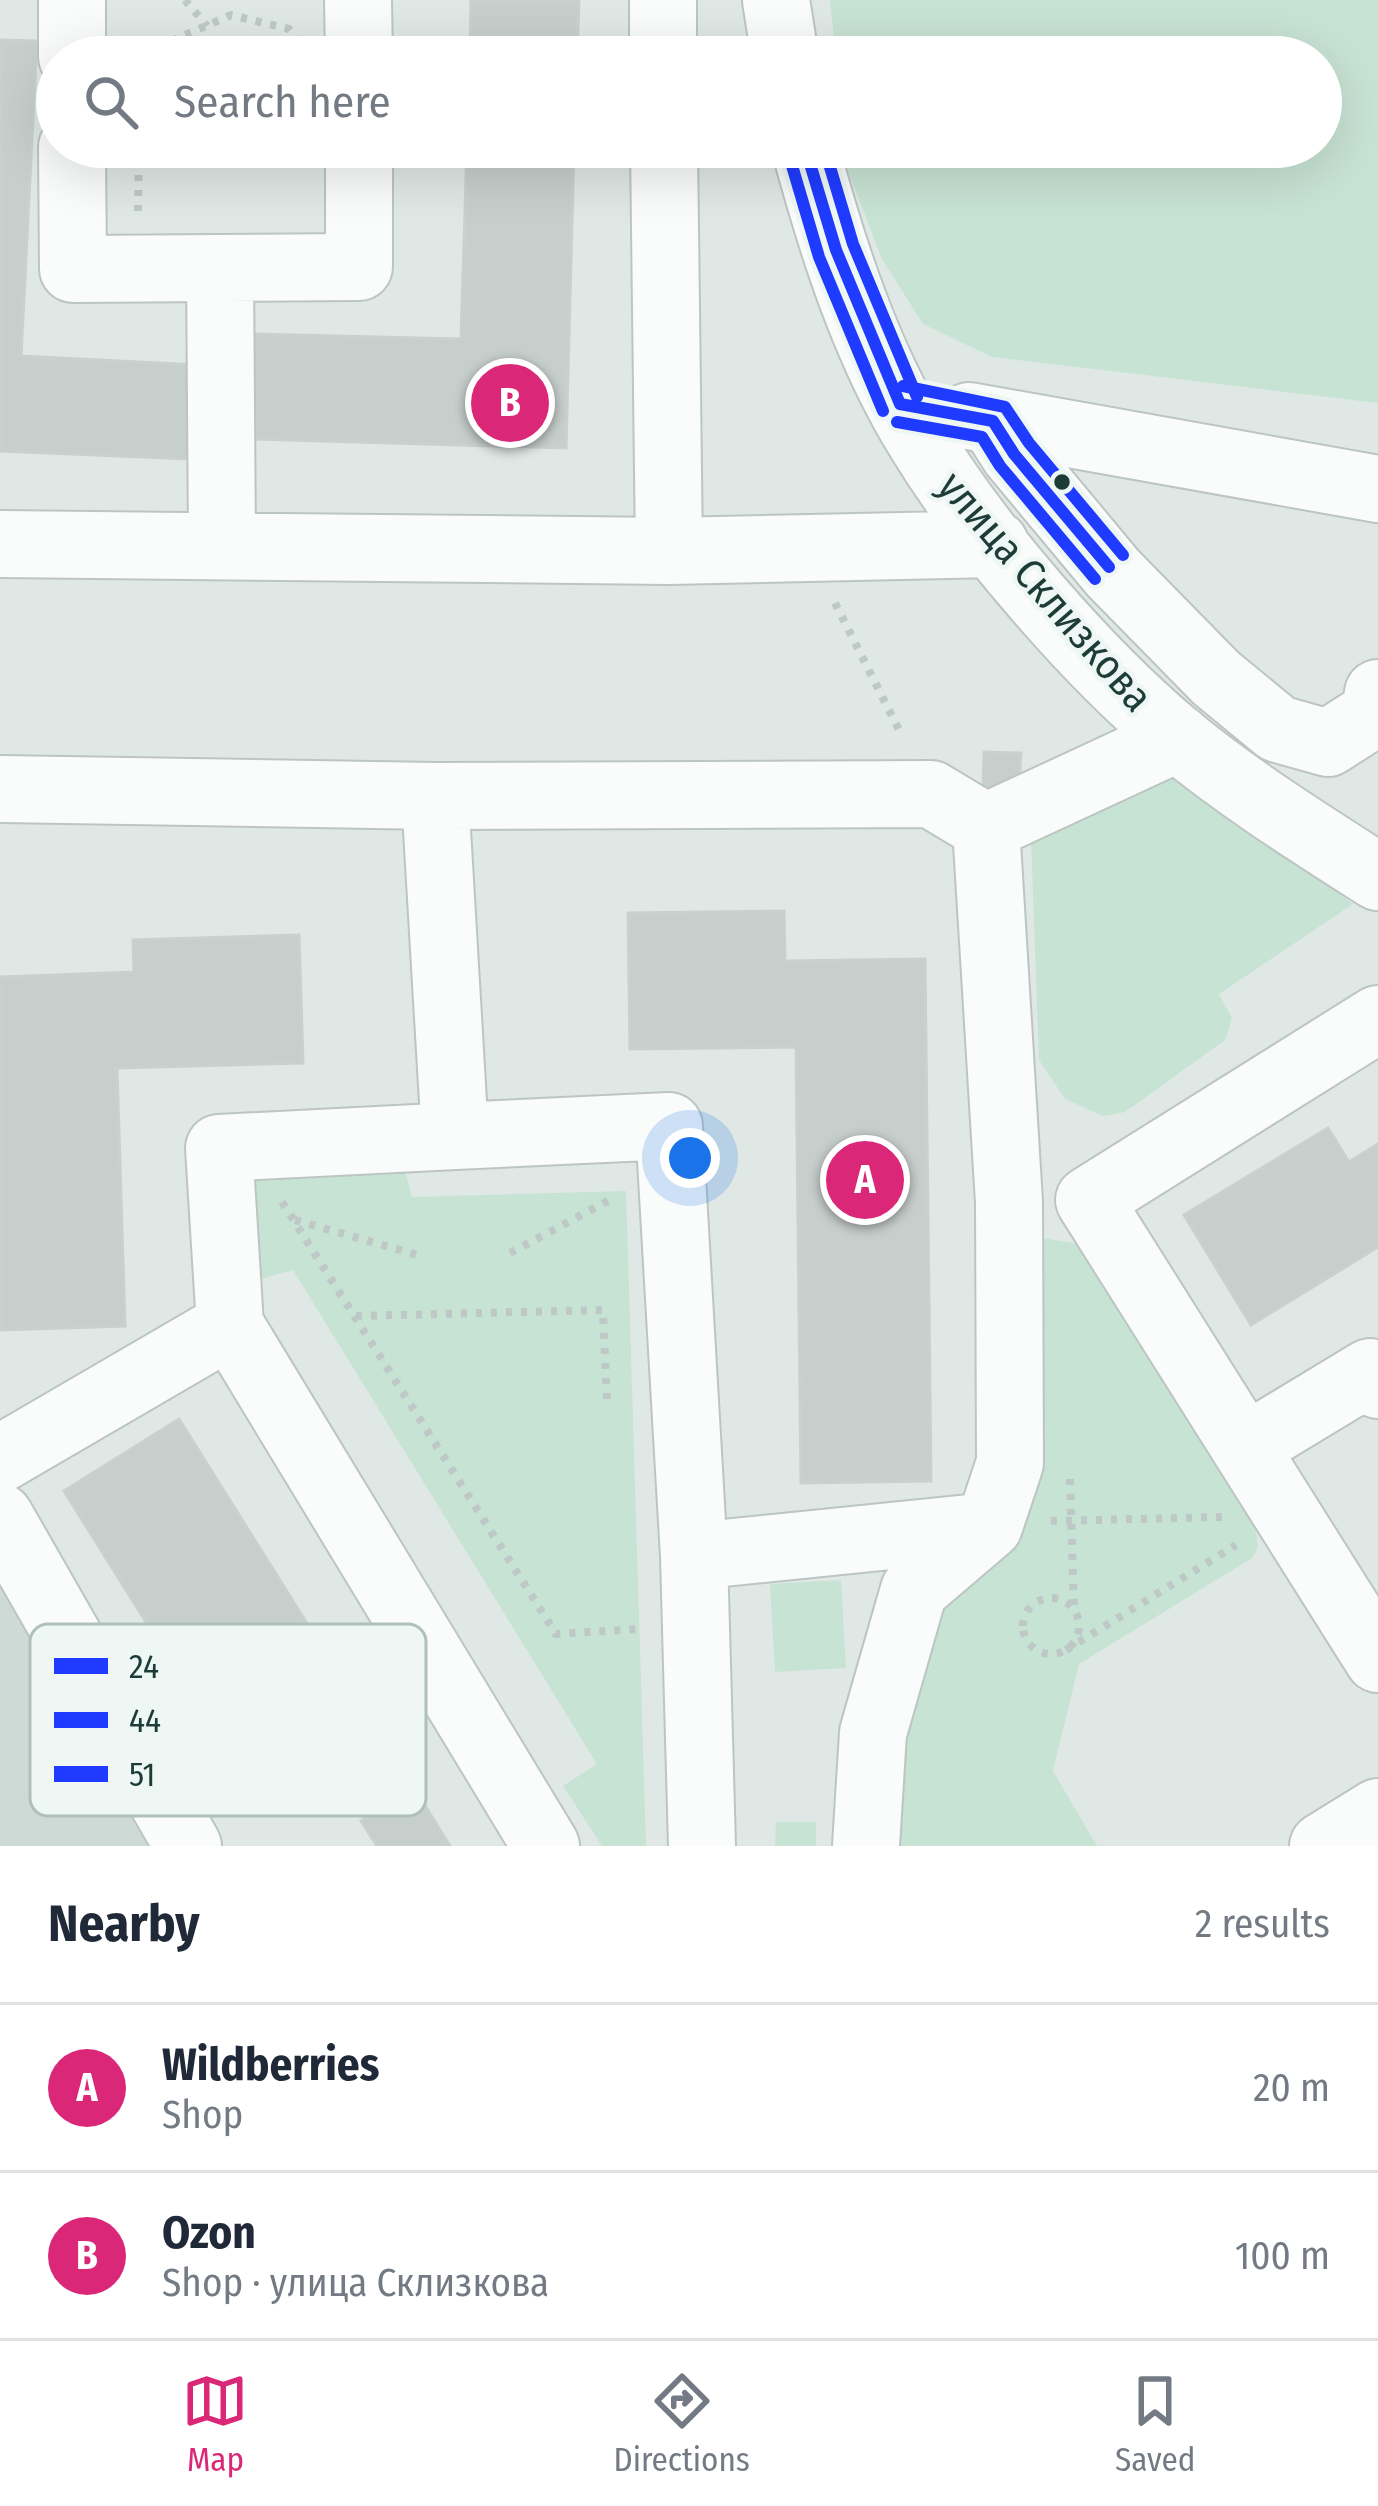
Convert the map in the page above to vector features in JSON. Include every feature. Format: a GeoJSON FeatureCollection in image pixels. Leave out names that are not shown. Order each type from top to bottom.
{"type":"FeatureCollection","features":[{"type":"Feature","properties":{"kind":"street"},"geometry":{"type":"LineString","coordinates":[[72,0],[72,36]]}},
{"type":"Feature","properties":{"kind":"street"},"geometry":{"type":"LineString","coordinates":[[358,0],[359,36]]}},
{"type":"Feature","properties":{"kind":"street"},"geometry":{"type":"LineString","coordinates":[[663,0],[663,36]]}},
{"type":"Feature","properties":{"kind":"street"},"geometry":{"type":"LineString","coordinates":[[776,0],[782,36]]}},
{"type":"Feature","properties":{"kind":"street"},"geometry":{"type":"LineString","coordinates":[[72,168],[73,269],[359,267],[359,168]]}},
{"type":"Feature","properties":{"kind":"street"},"geometry":{"type":"LineString","coordinates":[[664,168],[669,551]]}},
{"type":"Feature","properties":{"kind":"street","name":"улица Склизкова"},"geometry":{"type":"LineString","coordinates":[[811,168],[836,250],[900,404],[921,442],[995,544],[1103,666],[1178,738],[1378,877]]}},
{"type":"Feature","properties":{"kind":"street"},"geometry":{"type":"LineString","coordinates":[[220,268],[222,544]]}},
{"type":"Feature","properties":{"kind":"street"},"geometry":{"type":"LineString","coordinates":[[900,404],[1378,490]]}},
{"type":"Feature","properties":{"kind":"street"},"geometry":{"type":"LineString","coordinates":[[993,421],[1014,454],[1113,573],[1216,678],[1278,729],[1328,743],[1375,713],[1378,693]]}},
{"type":"Feature","properties":{"kind":"street"},"geometry":{"type":"LineString","coordinates":[[0,544],[669,551],[995,544]]}},
{"type":"Feature","properties":{"kind":"street"},"geometry":{"type":"LineString","coordinates":[[986,827],[1178,738]]}},
{"type":"Feature","properties":{"kind":"street"},"geometry":{"type":"LineString","coordinates":[[0,789],[436,796],[931,794],[986,827]]}},
{"type":"Feature","properties":{"kind":"street"},"geometry":{"type":"LineString","coordinates":[[436,796],[455,1136]]}},
{"type":"Feature","properties":{"kind":"street"},"geometry":{"type":"LineString","coordinates":[[866,1846],[873,1733],[914,1589],[989,1525],[1010,1463],[1009,1202],[986,827]]}},
{"type":"Feature","properties":{"kind":"street"},"geometry":{"type":"LineString","coordinates":[[1009,1202],[1089,1200],[1378,1019]]}},
{"type":"Feature","properties":{"kind":"street"},"geometry":{"type":"LineString","coordinates":[[411,1624],[230,1325],[219,1148],[669,1126],[694,1556],[702,1846]]}},
{"type":"Feature","properties":{"kind":"street"},"geometry":{"type":"LineString","coordinates":[[1089,1200],[1378,1659]]}},
{"type":"Feature","properties":{"kind":"street"},"geometry":{"type":"LineString","coordinates":[[0,1459],[230,1325]]}},
{"type":"Feature","properties":{"kind":"street"},"geometry":{"type":"LineString","coordinates":[[1246,1447],[1370,1372],[1378,1384]]}},
{"type":"Feature","properties":{"kind":"street"},"geometry":{"type":"LineString","coordinates":[[0,1517],[61,1624]]}},
{"type":"Feature","properties":{"kind":"street"},"geometry":{"type":"LineString","coordinates":[[694,1556],[989,1525]]}},
{"type":"Feature","properties":{"kind":"street"},"geometry":{"type":"LineString","coordinates":[[426,1648],[546,1846]]}},
{"type":"Feature","properties":{"kind":"street"},"geometry":{"type":"LineString","coordinates":[[1323,1846],[1378,1812]]}},
{"type":"Feature","properties":{"kind":"street"},"geometry":{"type":"LineString","coordinates":[[171,1816],[188,1846]]}},
{"type":"Feature","properties":{"kind":"path"},"geometry":{"type":"LineString","coordinates":[[184,0],[207,26]]}},
{"type":"Feature","properties":{"kind":"path"},"geometry":{"type":"LineString","coordinates":[[183,36],[231,15],[289,29],[294,36]]}},
{"type":"Feature","properties":{"kind":"path"},"geometry":{"type":"LineString","coordinates":[[138,216],[139,168]]}},
{"type":"Feature","properties":{"kind":"path"},"geometry":{"type":"LineString","coordinates":[[807,548],[931,794]]}},
{"type":"Feature","properties":{"kind":"path"},"geometry":{"type":"LineString","coordinates":[[266,1146],[263,1172],[556,1634],[639,1629]]}},
{"type":"Feature","properties":{"kind":"path"},"geometry":{"type":"LineString","coordinates":[[510,1253],[626,1191]]}},
{"type":"Feature","properties":{"kind":"path"},"geometry":{"type":"LineString","coordinates":[[293,1220],[421,1256]]}},
{"type":"Feature","properties":{"kind":"path"},"geometry":{"type":"LineString","coordinates":[[355,1316],[603,1310],[607,1403]]}},
{"type":"Feature","properties":{"kind":"path"},"geometry":{"type":"LineString","coordinates":[[989,1525],[1231,1516]]}},
{"type":"Feature","properties":{"kind":"path"},"geometry":{"type":"LineString","coordinates":[[1066,1650],[1079,1628],[1074,1610],[1049,1599],[1032,1606],[1023,1623],[1027,1640],[1040,1652],[1058,1654],[1066,1650],[1238,1544]]}},
{"type":"Feature","properties":{"kind":"shaded area"},"geometry":{"type":"Polygon","coordinates":[[[0,1573],[30,1624],[30,1816],[145,1816],[163,1846],[0,1846],[0,1573]]]}},
{"type":"Feature","properties":{"kind":"green space"},"geometry":{"type":"Polygon","coordinates":[[[830,0],[1378,0],[1378,403],[992,357],[923,324],[882,259],[847,168],[1342,168],[1342,36],[834,36],[830,0]]]}},
{"type":"Feature","properties":{"kind":"green space"},"geometry":{"type":"Polygon","coordinates":[[[1178,774],[1353,904],[1219,994],[1232,1018],[1225,1040],[1125,1112],[1103,1116],[1065,1099],[1039,1060],[1031,838],[1178,774]]]}},
{"type":"Feature","properties":{"kind":"green space"},"geometry":{"type":"Polygon","coordinates":[[[280,1162],[404,1166],[412,1197],[626,1191],[646,1846],[602,1846],[563,1786],[597,1764],[293,1270],[257,1280],[249,1180],[280,1162]]]}},
{"type":"Feature","properties":{"kind":"green space"},"geometry":{"type":"Polygon","coordinates":[[[1043,1238],[1085,1245],[1254,1516],[1258,1547],[1252,1558],[1079,1664],[1053,1771],[1097,1846],[877,1846],[933,1602],[1012,1519],[1028,1249],[1043,1238]]]}},
{"type":"Feature","properties":{"kind":"green space"},"geometry":{"type":"Polygon","coordinates":[[[841,1580],[846,1668],[775,1672],[770,1584],[841,1580]]]}},
{"type":"Feature","properties":{"kind":"green space"},"geometry":{"type":"Polygon","coordinates":[[[776,1822],[816,1822],[816,1846],[775,1846],[776,1822]]]}},
{"type":"Feature","properties":{"kind":"building"},"geometry":{"type":"Polygon","coordinates":[[[471,0],[579,0],[578,36],[470,36],[471,0]]]}},
{"type":"Feature","properties":{"kind":"building"},"geometry":{"type":"Polygon","coordinates":[[[0,40],[36,41],[21,356],[216,366],[212,460],[0,451],[0,40]]]}},
{"type":"Feature","properties":{"kind":"building"},"geometry":{"type":"Polygon","coordinates":[[[466,168],[573,168],[566,448],[250,439],[252,334],[461,339],[466,168]]]}},
{"type":"Feature","properties":{"kind":"building"},"geometry":{"type":"Polygon","coordinates":[[[984,752],[1021,753],[1019,788],[983,787],[984,752]]]}},
{"type":"Feature","properties":{"kind":"building"},"geometry":{"type":"Polygon","coordinates":[[[784,911],[785,961],[925,959],[931,1481],[801,1483],[796,1047],[630,1049],[628,913],[784,911]]]}},
{"type":"Feature","properties":{"kind":"building"},"geometry":{"type":"Polygon","coordinates":[[[299,935],[303,1063],[117,1068],[125,1326],[0,1330],[0,977],[134,972],[133,940],[299,935]]]}},
{"type":"Feature","properties":{"kind":"building"},"geometry":{"type":"Polygon","coordinates":[[[1328,1128],[1349,1162],[1378,1144],[1378,1247],[1251,1325],[1184,1215],[1328,1128]]]}},
{"type":"Feature","properties":{"kind":"building"},"geometry":{"type":"Polygon","coordinates":[[[179,1419],[307,1624],[147,1624],[64,1491],[179,1419]]]}},
{"type":"Feature","properties":{"kind":"building"},"geometry":{"type":"Polygon","coordinates":[[[426,1807],[450,1846],[377,1846],[361,1821],[369,1816],[426,1816],[426,1807]]]}},
{"type":"Feature","properties":{"kind":"transit line","name":"44"},"geometry":{"type":"LineString","coordinates":[[793,168],[819,257],[883,411]]}},
{"type":"Feature","properties":{"kind":"transit line","name":"24"},"geometry":{"type":"LineString","coordinates":[[811,168],[836,250],[900,404]]}},
{"type":"Feature","properties":{"kind":"transit line","name":"51"},"geometry":{"type":"LineString","coordinates":[[830,168],[853,244],[917,397]]}},
{"type":"Feature","properties":{"kind":"transit line","name":"51"},"geometry":{"type":"LineString","coordinates":[[903,386],[1005,407],[1029,443],[1123,555]]}},
{"type":"Feature","properties":{"kind":"transit line","name":"24"},"geometry":{"type":"LineString","coordinates":[[900,404],[993,421],[1014,454],[1109,567]]}},
{"type":"Feature","properties":{"kind":"transit line","name":"44"},"geometry":{"type":"LineString","coordinates":[[897,422],[982,437],[1000,466],[1095,579]]}},
{"type":"Feature","properties":{"kind":"place","name":"Ozon"},"geometry":{"type":"Point","coordinates":[510,403]}},
{"type":"Feature","properties":{"kind":"place","name":"Wildberries"},"geometry":{"type":"Point","coordinates":[865,1180]}}]}
